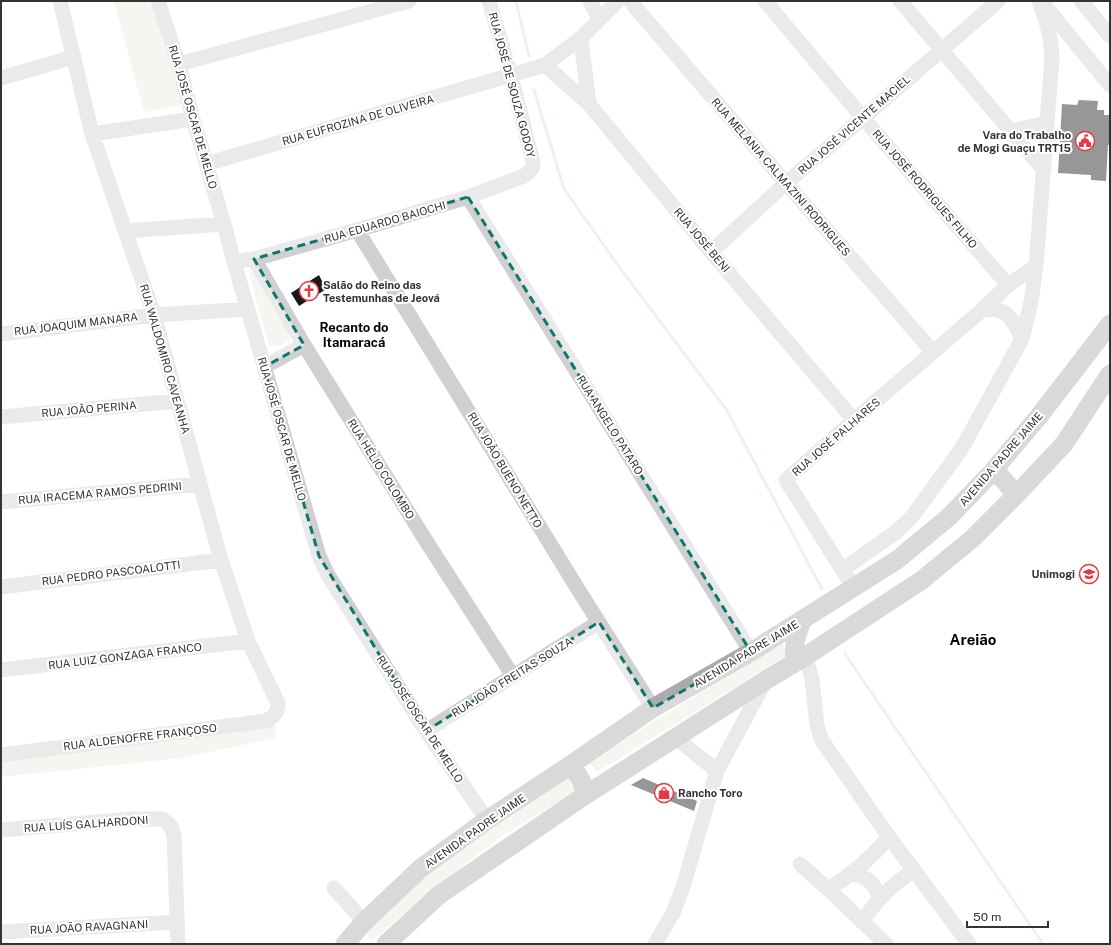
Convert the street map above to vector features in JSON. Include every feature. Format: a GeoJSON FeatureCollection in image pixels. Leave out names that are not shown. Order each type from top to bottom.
{"type":"FeatureCollection","features":[{"type":"Feature","properties":{"kind":"main road","name":"AVENIDA PADRE JAIME"},"geometry":{"type":"LineString","coordinates":[[346,943],[364,922],[421,868],[487,820],[653,708],[751,652],[897,560],[950,516],[993,471],[1040,415],[1110,324]]}},
{"type":"Feature","properties":{"kind":"main road"},"geometry":{"type":"LineString","coordinates":[[386,944],[439,895],[584,796],[801,659],[922,580],[973,538],[1064,444],[1110,374]]}},
{"type":"Feature","properties":{"kind":"main road"},"geometry":{"type":"LineString","coordinates":[[993,471],[1008,484],[1016,495]]}},
{"type":"Feature","properties":{"kind":"main road"},"geometry":{"type":"LineString","coordinates":[[801,659],[794,646],[795,638],[802,621]]}},
{"type":"Feature","properties":{"kind":"main road"},"geometry":{"type":"LineString","coordinates":[[569,766],[581,778],[584,796]]}},
{"type":"Feature","properties":{"kind":"street","name":"RUA WALDOMIRO CAVEANHA"},"geometry":{"type":"LineString","coordinates":[[60,1],[92,134],[154,315],[221,560],[248,641],[278,703],[277,713]]}},
{"type":"Feature","properties":{"kind":"street","name":"RUA JOSÉ OSCAR DE MELLO"},"geometry":{"type":"LineString","coordinates":[[158,1],[178,64],[318,556],[426,731],[487,820]]}},
{"type":"Feature","properties":{"kind":"street"},"geometry":{"type":"LineString","coordinates":[[178,64],[409,1]]}},
{"type":"Feature","properties":{"kind":"street","name":"RUA JOSÉ DE SOUZA GODOY"},"geometry":{"type":"LineString","coordinates":[[489,1],[533,162],[532,168]]}},
{"type":"Feature","properties":{"kind":"street"},"geometry":{"type":"LineString","coordinates":[[590,1],[599,19]]}},
{"type":"Feature","properties":{"kind":"street"},"geometry":{"type":"LineString","coordinates":[[546,65],[581,38],[618,1]]}},
{"type":"Feature","properties":{"kind":"street","name":"RUA MELANIA CALMAZINI RODRIGUES"},"geometry":{"type":"LineString","coordinates":[[630,1],[933,352]]}},
{"type":"Feature","properties":{"kind":"street","name":"RUA JOSÉ RODRIGUES FILHO"},"geometry":{"type":"LineString","coordinates":[[765,1],[863,118],[1008,285]]}},
{"type":"Feature","properties":{"kind":"street"},"geometry":{"type":"LineString","coordinates":[[900,1],[1044,170]]}},
{"type":"Feature","properties":{"kind":"street","name":"RUA JOSÉ VICENTE MACIEL"},"geometry":{"type":"LineString","coordinates":[[711,252],[786,183],[998,1]]}},
{"type":"Feature","properties":{"kind":"street"},"geometry":{"type":"LineString","coordinates":[[1040,1],[1110,85]]}},
{"type":"Feature","properties":{"kind":"street"},"geometry":{"type":"LineString","coordinates":[[842,570],[896,532],[912,516],[962,448],[1022,339],[1031,302],[1036,266],[1052,58],[1052,44],[1049,27],[1040,1]]}},
{"type":"Feature","properties":{"kind":"street"},"geometry":{"type":"LineString","coordinates":[[1081,1],[1110,36]]}},
{"type":"Feature","properties":{"kind":"street"},"geometry":{"type":"LineString","coordinates":[[581,38],[589,104]]}},
{"type":"Feature","properties":{"kind":"street"},"geometry":{"type":"LineString","coordinates":[[1,78],[74,57]]}},
{"type":"Feature","properties":{"kind":"street","name":"RUA EUFROZINA DE OLIVEIRA"},"geometry":{"type":"LineString","coordinates":[[206,164],[546,65]]}},
{"type":"Feature","properties":{"kind":"street","name":"RUA JOSÉ BENI"},"geometry":{"type":"LineString","coordinates":[[546,65],[589,104],[711,252],[854,420]]}},
{"type":"Feature","properties":{"kind":"street"},"geometry":{"type":"LineString","coordinates":[[92,134],[193,119]]}},
{"type":"Feature","properties":{"kind":"street"},"geometry":{"type":"LineString","coordinates":[[1011,131],[1047,123]]}},
{"type":"Feature","properties":{"kind":"street","name":"RUA EDUARDO BAIOCHI"},"geometry":{"type":"LineString","coordinates":[[234,262],[254,259],[468,198],[524,176],[529,173],[532,168]]}},
{"type":"Feature","properties":{"kind":"street","name":"RUA ANGELO PATARO"},"geometry":{"type":"LineString","coordinates":[[468,198],[751,652]]}},
{"type":"Feature","properties":{"kind":"street"},"geometry":{"type":"LineString","coordinates":[[125,231],[224,224]]}},
{"type":"Feature","properties":{"kind":"street","name":"RUA JOÃO BUENO NETTO"},"geometry":{"type":"LineString","coordinates":[[357,230],[653,708]]}},
{"type":"Feature","properties":{"kind":"street","name":"RUA HÉLIO COLOMBO"},"geometry":{"type":"LineString","coordinates":[[254,259],[304,345],[428,544],[513,676]]}},
{"type":"Feature","properties":{"kind":"street","name":"RUA JOSÉ PALHARES"},"geometry":{"type":"LineString","coordinates":[[854,588],[786,480],[982,310],[1008,285],[1036,266]]}},
{"type":"Feature","properties":{"kind":"street","name":"RUA JOAQUIM MANARA"},"geometry":{"type":"LineString","coordinates":[[1,334],[154,315],[248,309]]}},
{"type":"Feature","properties":{"kind":"street"},"geometry":{"type":"LineString","coordinates":[[982,310],[998,310],[1005,314],[1014,324],[1022,339]]}},
{"type":"Feature","properties":{"kind":"street"},"geometry":{"type":"LineString","coordinates":[[264,367],[304,345]]}},
{"type":"Feature","properties":{"kind":"street","name":"RUA JOÃO PERINA"},"geometry":{"type":"LineString","coordinates":[[1,417],[177,401]]}},
{"type":"Feature","properties":{"kind":"street","name":"RUA IRACEMA RAMOS PEDRINI"},"geometry":{"type":"LineString","coordinates":[[1,502],[200,484]]}},
{"type":"Feature","properties":{"kind":"street","name":"RUA PEDRO PASCOALOTTI"},"geometry":{"type":"LineString","coordinates":[[1,587],[221,560]]}},
{"type":"Feature","properties":{"kind":"street","name":"RUA JOÃO FREITAS SOUZA"},"geometry":{"type":"LineString","coordinates":[[426,731],[599,622]]}},
{"type":"Feature","properties":{"kind":"street","name":"RUA LUIZ GONZAGA FRANCO"},"geometry":{"type":"LineString","coordinates":[[1,670],[248,641]]}},
{"type":"Feature","properties":{"kind":"street"},"geometry":{"type":"LineString","coordinates":[[801,659],[812,680],[817,725],[821,739],[889,837],[969,944]]}},
{"type":"Feature","properties":{"kind":"street"},"geometry":{"type":"LineString","coordinates":[[655,944],[673,913],[682,890],[717,771],[766,680]]}},
{"type":"Feature","properties":{"kind":"street","name":"RUA ALDENOFRE FRANÇOSO"},"geometry":{"type":"LineString","coordinates":[[1,755],[266,721],[277,713]]}},
{"type":"Feature","properties":{"kind":"street"},"geometry":{"type":"LineString","coordinates":[[676,738],[717,771]]}},
{"type":"Feature","properties":{"kind":"street","name":"RUA LUÍS GALHARDONI"},"geometry":{"type":"LineString","coordinates":[[1,830],[132,819],[162,818],[170,823],[174,835],[177,922]]}},
{"type":"Feature","properties":{"kind":"street"},"geometry":{"type":"LineString","coordinates":[[828,889],[851,874],[876,852],[889,837]]}},
{"type":"Feature","properties":{"kind":"street"},"geometry":{"type":"LineString","coordinates":[[800,864],[886,944]]}},
{"type":"Feature","properties":{"kind":"street"},"geometry":{"type":"LineString","coordinates":[[862,922],[879,899],[897,882],[914,870]]}},
{"type":"Feature","properties":{"kind":"street"},"geometry":{"type":"LineString","coordinates":[[851,874],[863,876],[868,880],[876,889],[879,899]]}},
{"type":"Feature","properties":{"kind":"street"},"geometry":{"type":"LineString","coordinates":[[334,888],[364,922]]}},
{"type":"Feature","properties":{"kind":"street"},"geometry":{"type":"LineString","coordinates":[[177,922],[178,944]]}},
{"type":"Feature","properties":{"kind":"street","name":"RUA JOÃO RAVAGNANI"},"geometry":{"type":"LineString","coordinates":[[1,932],[177,922]]}},
{"type":"Feature","properties":{"kind":"highlighted area"},"geometry":{"type":"Polygon","coordinates":[[[468,197],[751,652],[653,708],[599,622],[426,731],[319,556],[264,367],[304,345],[254,259],[468,197]]]}},
{"type":"Feature","properties":{"kind":"shaded area"},"geometry":{"type":"Polygon","coordinates":[[[114,1],[154,1],[183,105],[144,112],[114,1]]]}},
{"type":"Feature","properties":{"kind":"shaded area"},"geometry":{"type":"Polygon","coordinates":[[[256,269],[290,333],[289,341],[279,346],[269,346],[249,274],[256,269]]]}},
{"type":"Feature","properties":{"kind":"shaded area"},"geometry":{"type":"Polygon","coordinates":[[[783,642],[786,656],[597,772],[589,762],[783,642]]]}},
{"type":"Feature","properties":{"kind":"shaded area"},"geometry":{"type":"Polygon","coordinates":[[[276,725],[275,738],[182,758],[1,777],[1,760],[276,725]]]}},
{"type":"Feature","properties":{"kind":"shaded area"},"geometry":{"type":"Polygon","coordinates":[[[568,772],[579,789],[499,838],[426,894],[371,942],[367,930],[423,874],[568,772]]]}},
{"type":"Feature","properties":{"kind":"building","name":"Vara do Trabalho de Mogi Guaçu TRT15"},"geometry":{"type":"Polygon","coordinates":[[[1079,100],[1098,101],[1097,110],[1104,110],[1104,115],[1110,115],[1110,137],[1108,145],[1106,181],[1091,180],[1091,175],[1058,173],[1062,104],[1077,105],[1079,100]]]}},
{"type":"Feature","properties":{"kind":"building","name":"Salão do Reino das Testemunhas de Jeová"},"geometry":{"type":"Polygon","coordinates":[[[319,275],[328,288],[299,306],[291,293],[319,275]]]}},
{"type":"Feature","properties":{"kind":"building","name":"Rancho Toro"},"geometry":{"type":"Polygon","coordinates":[[[643,778],[697,801],[694,811],[631,785],[643,778]]]}},
{"type":"Feature","properties":{"kind":"waterway"},"geometry":{"type":"LineString","coordinates":[[516,1],[529,56]]}},
{"type":"Feature","properties":{"kind":"waterway"},"geometry":{"type":"LineString","coordinates":[[534,90],[564,189],[622,271],[726,409],[822,589]]}},
{"type":"Feature","properties":{"kind":"waterway"},"geometry":{"type":"LineString","coordinates":[[845,654],[1043,944]]}},
{"type":"Feature","properties":{"kind":"place","name":"Vara do Trabalho de Mogi Guaçu TRT15"},"geometry":{"type":"Point","coordinates":[1085,141]}},
{"type":"Feature","properties":{"kind":"place","name":"Salão do Reino das Testemunhas de Jeová"},"geometry":{"type":"Point","coordinates":[309,291]}},
{"type":"Feature","properties":{"kind":"place","name":"Unimogi"},"geometry":{"type":"Point","coordinates":[1089,574]}},
{"type":"Feature","properties":{"kind":"place","name":"Rancho Toro"},"geometry":{"type":"Point","coordinates":[664,793]}},
{"type":"Feature","properties":{"kind":"district","name":"Recanto do Itamaracá"},"geometry":{"type":"Point","coordinates":[354,334]}},
{"type":"Feature","properties":{"kind":"district","name":"Areião"},"geometry":{"type":"Point","coordinates":[973,640]}}]}
